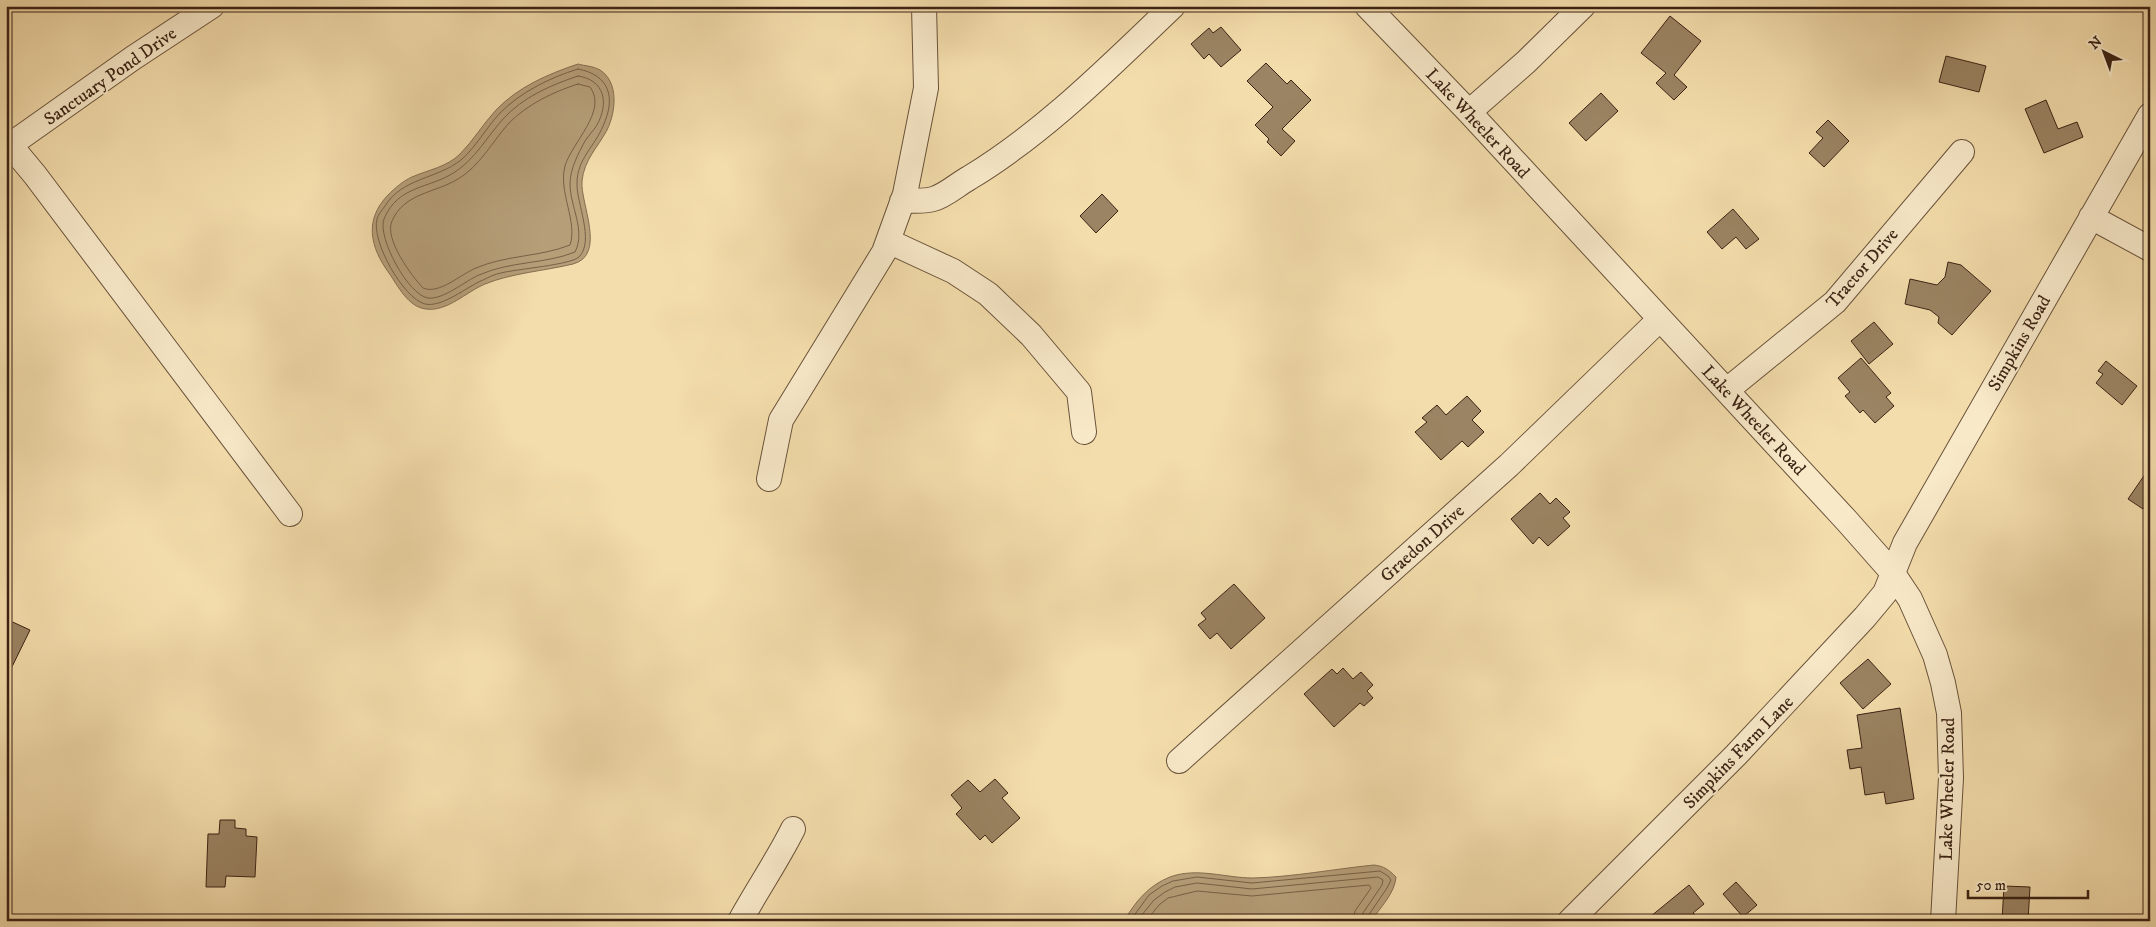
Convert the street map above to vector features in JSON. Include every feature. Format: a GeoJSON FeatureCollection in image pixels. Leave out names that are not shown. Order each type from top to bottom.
{"type":"FeatureCollection","features":[{"type":"Feature","properties":{"kind":"street","name":"Sanctuary Pond Drive"},"geometry":{"type":"LineString","coordinates":[[212,6],[133,58],[10,145],[35,175],[290,514]]}},
{"type":"Feature","properties":{"kind":"street"},"geometry":{"type":"LineString","coordinates":[[769,479],[781,420],[884,252],[902,201],[926,88],[924,6]]}},
{"type":"Feature","properties":{"kind":"street"},"geometry":{"type":"LineString","coordinates":[[902,201],[933,199],[986,168],[1018,145],[1066,105],[1173,6]]}},
{"type":"Feature","properties":{"kind":"street","name":"Lake Wheeler Road"},"geometry":{"type":"LineString","coordinates":[[1367,6],[1469,112],[1727,390],[1892,572],[1910,599],[1936,655],[1949,713],[1950,778],[1943,921]]}},
{"type":"Feature","properties":{"kind":"street"},"geometry":{"type":"LineString","coordinates":[[1469,112],[1526,62],[1583,6]]}},
{"type":"Feature","properties":{"kind":"street","name":"Simpkins Road"},"geometry":{"type":"LineString","coordinates":[[1892,572],[1905,543],[2150,115]]}},
{"type":"Feature","properties":{"kind":"street","name":"Tractor Drive"},"geometry":{"type":"LineString","coordinates":[[1727,390],[1835,302],[1962,152]]}},
{"type":"Feature","properties":{"kind":"street"},"geometry":{"type":"LineString","coordinates":[[2091,217],[2150,250]]}},
{"type":"Feature","properties":{"kind":"street"},"geometry":{"type":"LineString","coordinates":[[888,241],[953,271],[988,294],[1031,335],[1079,392],[1084,432]]}},
{"type":"Feature","properties":{"kind":"street","name":"Graedon Drive"},"geometry":{"type":"LineString","coordinates":[[1179,761],[1509,465],[1660,319]]}},
{"type":"Feature","properties":{"kind":"street","name":"Simpkins Farm Lane"},"geometry":{"type":"LineString","coordinates":[[1570,921],[1736,755],[1865,617],[1885,592],[1892,572]]}},
{"type":"Feature","properties":{"kind":"street"},"geometry":{"type":"LineString","coordinates":[[740,921],[793,829]]}},
{"type":"Feature","properties":{"kind":"water"},"geometry":{"type":"Polygon","coordinates":[[[578,64],[600,70],[606,75],[613,90],[614,98],[610,123],[588,160],[583,173],[582,191],[590,227],[590,240],[588,250],[583,259],[573,264],[495,280],[478,287],[449,305],[434,309],[426,309],[414,304],[404,295],[377,253],[372,234],[375,214],[380,204],[405,181],[455,158],[465,149],[496,110],[514,95],[545,77],[578,64]]]}},
{"type":"Feature","properties":{"kind":"water"},"geometry":{"type":"Polygon","coordinates":[[[1374,865],[1381,866],[1396,877],[1390,895],[1371,921],[1124,921],[1133,907],[1149,889],[1162,880],[1180,874],[1201,873],[1253,878],[1298,875],[1374,865]]]}},
{"type":"Feature","properties":{"kind":"building"},"geometry":{"type":"Polygon","coordinates":[[[1670,16],[1701,41],[1674,75],[1687,87],[1674,100],[1656,83],[1666,73],[1641,53],[1670,16]]]}},
{"type":"Feature","properties":{"kind":"building"},"geometry":{"type":"Polygon","coordinates":[[[1221,27],[1241,50],[1221,67],[1209,54],[1204,59],[1191,44],[1209,28],[1213,33],[1221,27]]]}},
{"type":"Feature","properties":{"kind":"building"},"geometry":{"type":"Polygon","coordinates":[[[1946,56],[1986,66],[1979,92],[1939,82],[1946,56]]]}},
{"type":"Feature","properties":{"kind":"building"},"geometry":{"type":"Polygon","coordinates":[[[1266,63],[1287,84],[1291,80],[1311,100],[1282,129],[1295,141],[1281,156],[1267,142],[1269,139],[1255,125],[1273,107],[1247,81],[1266,63]]]}},
{"type":"Feature","properties":{"kind":"building"},"geometry":{"type":"Polygon","coordinates":[[[1601,93],[1618,111],[1586,141],[1569,123],[1601,93]]]}},
{"type":"Feature","properties":{"kind":"building"},"geometry":{"type":"Polygon","coordinates":[[[2046,100],[2058,129],[2077,122],[2083,137],[2044,153],[2025,109],[2046,100]]]}},
{"type":"Feature","properties":{"kind":"building"},"geometry":{"type":"Polygon","coordinates":[[[1828,120],[1849,141],[1824,167],[1809,153],[1823,138],[1816,132],[1828,120]]]}},
{"type":"Feature","properties":{"kind":"building"},"geometry":{"type":"Polygon","coordinates":[[[1102,194],[1118,211],[1096,233],[1080,216],[1102,194]]]}},
{"type":"Feature","properties":{"kind":"building"},"geometry":{"type":"Polygon","coordinates":[[[1733,209],[1759,239],[1746,249],[1736,237],[1722,249],[1707,232],[1733,209]]]}},
{"type":"Feature","properties":{"kind":"building"},"geometry":{"type":"Polygon","coordinates":[[[1948,262],[1961,265],[1991,291],[1952,335],[1938,323],[1939,317],[1930,310],[1905,304],[1910,279],[1937,285],[1945,277],[1948,262]]]}},
{"type":"Feature","properties":{"kind":"building"},"geometry":{"type":"Polygon","coordinates":[[[1874,322],[1893,344],[1869,364],[1851,341],[1874,322]]]}},
{"type":"Feature","properties":{"kind":"building"},"geometry":{"type":"Polygon","coordinates":[[[1861,358],[1891,393],[1886,397],[1894,406],[1875,423],[1863,410],[1860,413],[1845,396],[1850,392],[1838,378],[1861,358]]]}},
{"type":"Feature","properties":{"kind":"building"},"geometry":{"type":"Polygon","coordinates":[[[2106,361],[2137,386],[2122,405],[2096,383],[2103,374],[2098,371],[2106,361]]]}},
{"type":"Feature","properties":{"kind":"building"},"geometry":{"type":"Polygon","coordinates":[[[1467,396],[1481,411],[1472,420],[1484,432],[1468,447],[1462,441],[1441,460],[1415,432],[1427,422],[1422,418],[1437,405],[1446,415],[1467,396]]]}},
{"type":"Feature","properties":{"kind":"building"},"geometry":{"type":"Polygon","coordinates":[[[2150,467],[2150,499],[2143,509],[2128,499],[2150,467]]]}},
{"type":"Feature","properties":{"kind":"building"},"geometry":{"type":"Polygon","coordinates":[[[1540,493],[1550,504],[1556,498],[1570,512],[1563,518],[1570,526],[1548,546],[1539,537],[1533,544],[1511,519],[1540,493]]]}},
{"type":"Feature","properties":{"kind":"building"},"geometry":{"type":"Polygon","coordinates":[[[1234,584],[1265,618],[1231,649],[1217,633],[1210,639],[1198,625],[1206,619],[1201,613],[1234,584]]]}},
{"type":"Feature","properties":{"kind":"building"},"geometry":{"type":"Polygon","coordinates":[[[6,619],[30,630],[6,679],[6,619]]]}},
{"type":"Feature","properties":{"kind":"building"},"geometry":{"type":"Polygon","coordinates":[[[1868,659],[1891,684],[1863,709],[1840,683],[1868,659]]]}},
{"type":"Feature","properties":{"kind":"building"},"geometry":{"type":"Polygon","coordinates":[[[1343,668],[1353,679],[1361,672],[1373,685],[1367,691],[1373,698],[1364,706],[1360,703],[1334,727],[1304,694],[1332,669],[1337,674],[1343,668]]]}},
{"type":"Feature","properties":{"kind":"building"},"geometry":{"type":"Polygon","coordinates":[[[1900,708],[1914,799],[1886,804],[1884,792],[1865,795],[1861,767],[1850,769],[1847,750],[1862,748],[1857,715],[1900,708]]]}},
{"type":"Feature","properties":{"kind":"building"},"geometry":{"type":"Polygon","coordinates":[[[995,779],[1008,793],[1002,798],[1020,818],[992,843],[985,835],[980,840],[956,814],[962,808],[951,795],[968,780],[980,792],[995,779]]]}},
{"type":"Feature","properties":{"kind":"building"},"geometry":{"type":"Polygon","coordinates":[[[220,820],[235,820],[235,828],[246,829],[246,836],[257,837],[255,877],[226,876],[225,887],[206,887],[208,834],[219,834],[220,820]]]}},
{"type":"Feature","properties":{"kind":"building"},"geometry":{"type":"Polygon","coordinates":[[[1736,882],[1757,905],[1743,917],[1723,894],[1736,882]]]}},
{"type":"Feature","properties":{"kind":"building"},"geometry":{"type":"Polygon","coordinates":[[[1689,885],[1704,904],[1693,913],[1700,921],[1645,921],[1689,885]]]}},
{"type":"Feature","properties":{"kind":"building"},"geometry":{"type":"Polygon","coordinates":[[[2004,886],[2030,887],[2028,921],[2002,921],[2004,886]]]}}]}
